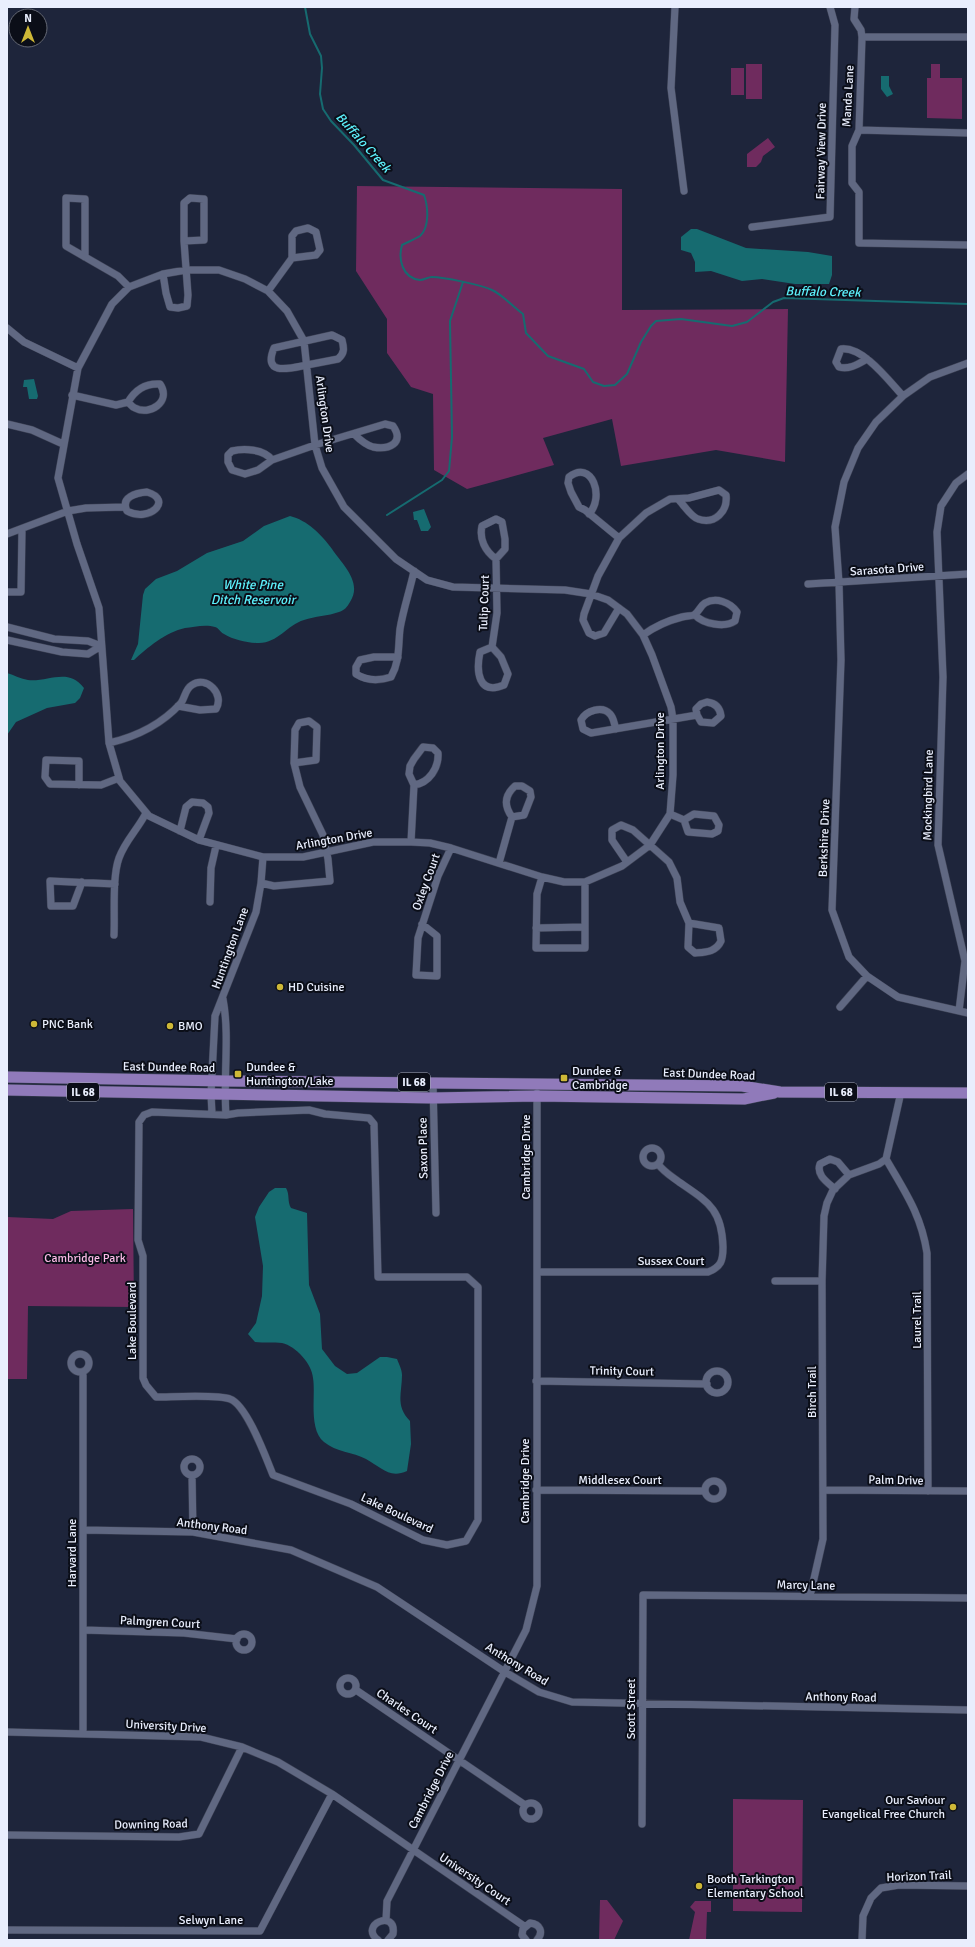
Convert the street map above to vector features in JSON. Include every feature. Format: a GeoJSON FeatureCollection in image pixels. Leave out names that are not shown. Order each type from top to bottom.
{"type":"FeatureCollection","features":[{"type":"Feature","properties":{"kind":"main road","name":"East Dundee Road"},"geometry":{"type":"LineString","coordinates":[[7,1077],[211,1081],[742,1086],[780,1092]]}},
{"type":"Feature","properties":{"kind":"main road","name":"East Dundee Road"},"geometry":{"type":"LineString","coordinates":[[7,1090],[433,1098],[537,1096],[744,1100],[780,1092]]}},
{"type":"Feature","properties":{"kind":"main road","name":"IL 68"},"geometry":{"type":"LineString","coordinates":[[780,1092],[968,1093]]}},
{"type":"Feature","properties":{"kind":"street"},"geometry":{"type":"LineString","coordinates":[[675,7],[671,88],[684,191]]}},
{"type":"Feature","properties":{"kind":"street","name":"Fairway View Drive"},"geometry":{"type":"LineString","coordinates":[[752,227],[830,218],[835,26],[830,7]]}},
{"type":"Feature","properties":{"kind":"street","name":"Manda Lane"},"geometry":{"type":"LineString","coordinates":[[855,7],[854,19],[861,30],[862,37],[859,130],[852,146],[852,183],[859,192],[859,243],[968,245]]}},
{"type":"Feature","properties":{"kind":"street"},"geometry":{"type":"LineString","coordinates":[[862,37],[968,37]]}},
{"type":"Feature","properties":{"kind":"street"},"geometry":{"type":"LineString","coordinates":[[859,130],[968,133]]}},
{"type":"Feature","properties":{"kind":"street"},"geometry":{"type":"LineString","coordinates":[[85,257],[85,198],[66,198],[66,246],[85,257],[118,276],[129,287]]}},
{"type":"Feature","properties":{"kind":"street"},"geometry":{"type":"LineString","coordinates":[[163,274],[170,307],[182,307],[188,303],[184,241],[184,203],[190,198],[204,199],[204,240],[184,241]]}},
{"type":"Feature","properties":{"kind":"street"},"geometry":{"type":"LineString","coordinates":[[268,291],[292,258],[292,236],[296,230],[308,228],[316,232],[320,250],[316,255],[292,258]]}},
{"type":"Feature","properties":{"kind":"street","name":"Arlington Drive"},"geometry":{"type":"LineString","coordinates":[[186,270],[219,270],[245,279],[268,291],[287,311],[304,341],[315,445],[322,468],[344,507],[396,559],[427,580],[453,587],[565,590],[591,594],[608,600],[627,614],[643,635],[671,707],[673,719],[673,775],[670,814],[650,845],[627,862],[585,882],[564,882],[542,877],[451,848],[430,843],[373,842],[303,857],[263,857],[216,846],[199,840],[149,816],[120,781],[109,744],[99,608],[77,544],[58,478],[78,368],[112,304],[129,287],[163,274],[186,270]]}},
{"type":"Feature","properties":{"kind":"street"},"geometry":{"type":"LineString","coordinates":[[7,328],[24,342],[78,368]]}},
{"type":"Feature","properties":{"kind":"street"},"geometry":{"type":"LineString","coordinates":[[332,335],[342,340],[344,348],[343,355],[338,359],[281,369],[271,363],[270,357],[274,348],[304,341],[332,335]]}},
{"type":"Feature","properties":{"kind":"street"},"geometry":{"type":"LineString","coordinates":[[867,360],[878,368],[903,396]]}},
{"type":"Feature","properties":{"kind":"street","name":"Berkshire Drive"},"geometry":{"type":"LineString","coordinates":[[968,363],[930,376],[903,396],[876,422],[858,448],[844,482],[835,527],[839,583],[841,660],[832,910],[850,956],[867,976],[898,997],[968,1013]]}},
{"type":"Feature","properties":{"kind":"street"},"geometry":{"type":"LineString","coordinates":[[72,395],[116,404],[128,402],[133,394],[149,384],[160,384],[164,392],[163,401],[159,405],[149,408],[140,410],[134,408],[128,402]]}},
{"type":"Feature","properties":{"kind":"street"},"geometry":{"type":"LineString","coordinates":[[272,460],[263,453],[249,449],[232,451],[228,455],[228,462],[232,470],[245,474],[258,470],[272,460],[315,445],[385,424],[393,426],[397,431],[398,436],[395,443],[388,447],[372,447],[354,434]]}},
{"type":"Feature","properties":{"kind":"street"},"geometry":{"type":"LineString","coordinates":[[8,425],[32,430],[63,444]]}},
{"type":"Feature","properties":{"kind":"street"},"geometry":{"type":"LineString","coordinates":[[589,514],[595,508],[597,492],[589,476],[582,471],[575,472],[569,477],[568,483],[579,507],[619,538]]}},
{"type":"Feature","properties":{"kind":"street","name":"Mockingbird Lane"},"geometry":{"type":"LineString","coordinates":[[959,1011],[965,961],[938,844],[942,677],[940,577],[937,532],[941,506],[956,483],[968,474]]}},
{"type":"Feature","properties":{"kind":"street"},"geometry":{"type":"LineString","coordinates":[[619,608],[604,633],[595,636],[589,633],[583,620],[591,594],[612,549],[619,538],[646,513],[670,499],[689,498],[719,490],[726,495],[727,502],[721,515],[712,521],[697,519],[678,499]]}},
{"type":"Feature","properties":{"kind":"street"},"geometry":{"type":"LineString","coordinates":[[7,534],[68,511],[86,508],[125,507],[131,513],[151,514],[157,510],[159,504],[153,494],[147,492],[136,493],[130,496],[126,501],[125,507]]}},
{"type":"Feature","properties":{"kind":"street","name":"Tulip Court"},"geometry":{"type":"LineString","coordinates":[[492,648],[497,613],[496,559],[505,549],[502,522],[496,519],[482,526],[480,534],[489,554],[496,559]]}},
{"type":"Feature","properties":{"kind":"street"},"geometry":{"type":"LineString","coordinates":[[7,592],[21,592],[22,529]]}},
{"type":"Feature","properties":{"kind":"street"},"geometry":{"type":"LineString","coordinates":[[398,657],[374,657],[360,660],[356,667],[356,674],[364,679],[383,680],[391,677],[397,666],[398,657],[400,628],[414,571]]}},
{"type":"Feature","properties":{"kind":"street","name":"Sarasota Drive"},"geometry":{"type":"LineString","coordinates":[[808,584],[940,577],[968,574]]}},
{"type":"Feature","properties":{"kind":"street"},"geometry":{"type":"LineString","coordinates":[[643,635],[649,630],[675,620],[695,615],[704,604],[713,600],[722,601],[733,605],[737,612],[735,621],[730,624],[707,622],[695,615]]}},
{"type":"Feature","properties":{"kind":"street"},"geometry":{"type":"LineString","coordinates":[[7,627],[54,639],[88,640],[101,646]]}},
{"type":"Feature","properties":{"kind":"street"},"geometry":{"type":"LineString","coordinates":[[7,640],[62,652],[88,654],[101,646]]}},
{"type":"Feature","properties":{"kind":"street","name":"Tulip Court"},"geometry":{"type":"LineString","coordinates":[[492,648],[501,657],[508,674],[504,685],[495,689],[487,687],[481,681],[478,662],[480,652],[492,648]]}},
{"type":"Feature","properties":{"kind":"street"},"geometry":{"type":"LineString","coordinates":[[109,744],[129,739],[169,716],[182,701],[186,691],[191,685],[198,682],[208,684],[218,693],[219,703],[216,708],[200,710],[178,706]]}},
{"type":"Feature","properties":{"kind":"street"},"geometry":{"type":"LineString","coordinates":[[616,729],[612,716],[603,710],[584,714],[581,720],[583,729],[591,733],[616,729],[697,715]]}},
{"type":"Feature","properties":{"kind":"street"},"geometry":{"type":"LineString","coordinates":[[262,883],[274,886],[330,881],[327,853],[323,835],[300,787],[294,763],[295,730],[299,723],[309,721],[317,727],[316,760],[294,763]]}},
{"type":"Feature","properties":{"kind":"street"},"geometry":{"type":"LineString","coordinates":[[411,842],[414,785],[408,774],[410,766],[423,747],[433,748],[438,753],[438,763],[435,769],[430,776],[414,785]]}},
{"type":"Feature","properties":{"kind":"street"},"geometry":{"type":"LineString","coordinates":[[79,785],[79,761],[46,760],[45,776],[50,784],[79,785],[101,785],[119,778]]}},
{"type":"Feature","properties":{"kind":"street"},"geometry":{"type":"LineString","coordinates":[[515,786],[522,786],[530,791],[531,797],[529,805],[524,815],[512,817],[507,810],[506,801],[508,792],[515,786]]}},
{"type":"Feature","properties":{"kind":"street"},"geometry":{"type":"LineString","coordinates":[[180,831],[186,807],[192,802],[203,803],[208,807],[209,813],[199,840]]}},
{"type":"Feature","properties":{"kind":"street"},"geometry":{"type":"LineString","coordinates":[[114,935],[118,859],[126,841],[146,813]]}},
{"type":"Feature","properties":{"kind":"street"},"geometry":{"type":"LineString","coordinates":[[670,814],[684,820],[688,832],[712,834],[718,831],[719,825],[714,816],[694,814],[684,820]]}},
{"type":"Feature","properties":{"kind":"street"},"geometry":{"type":"LineString","coordinates":[[499,863],[512,817]]}},
{"type":"Feature","properties":{"kind":"street"},"geometry":{"type":"LineString","coordinates":[[627,862],[612,840],[612,830],[621,825],[633,830],[669,862],[677,878],[680,902],[689,923],[688,947],[694,953],[707,952],[718,948],[721,941],[719,928],[689,923]]}},
{"type":"Feature","properties":{"kind":"street"},"geometry":{"type":"LineString","coordinates":[[210,902],[210,868],[216,846]]}},
{"type":"Feature","properties":{"kind":"street","name":"Oxley Court"},"geometry":{"type":"LineString","coordinates":[[422,924],[437,936],[437,976],[416,975],[418,938],[422,924],[438,876],[451,848]]}},
{"type":"Feature","properties":{"kind":"street","name":"Huntington Lane"},"geometry":{"type":"LineString","coordinates":[[211,1094],[215,1016],[223,999],[256,912],[262,883],[263,857]]}},
{"type":"Feature","properties":{"kind":"street"},"geometry":{"type":"LineString","coordinates":[[542,877],[537,894],[536,948],[585,948],[585,882]]}},
{"type":"Feature","properties":{"kind":"street"},"geometry":{"type":"LineString","coordinates":[[82,882],[73,906],[51,906],[50,881],[82,882],[116,884]]}},
{"type":"Feature","properties":{"kind":"street"},"geometry":{"type":"LineString","coordinates":[[536,928],[585,926]]}},
{"type":"Feature","properties":{"kind":"street"},"geometry":{"type":"LineString","coordinates":[[840,1007],[867,976]]}},
{"type":"Feature","properties":{"kind":"street","name":"Huntington Lane"},"geometry":{"type":"LineString","coordinates":[[223,999],[226,1016],[224,1094]]}},
{"type":"Feature","properties":{"kind":"street","name":"Saxon Place"},"geometry":{"type":"LineString","coordinates":[[433,1083],[436,1212]]}},
{"type":"Feature","properties":{"kind":"street","name":"Cambridge Drive"},"geometry":{"type":"LineString","coordinates":[[386,1920],[387,1901],[526,1630],[537,1586],[537,1084]]}},
{"type":"Feature","properties":{"kind":"street"},"geometry":{"type":"LineString","coordinates":[[886,1159],[902,1092]]}},
{"type":"Feature","properties":{"kind":"street"},"geometry":{"type":"LineString","coordinates":[[211,1094],[212,1114]]}},
{"type":"Feature","properties":{"kind":"street"},"geometry":{"type":"LineString","coordinates":[[224,1094],[226,1115]]}},
{"type":"Feature","properties":{"kind":"street","name":"Lake Boulevard"},"geometry":{"type":"LineString","coordinates":[[309,1110],[325,1114],[369,1118],[374,1124],[378,1277],[467,1277],[478,1287],[478,1520],[466,1541],[446,1545],[423,1540],[351,1504],[273,1475],[254,1430],[240,1406],[230,1399],[156,1397],[146,1385],[143,1378],[143,1256],[138,1240],[139,1122],[144,1115],[152,1112],[226,1115],[238,1113],[309,1110]]}},
{"type":"Feature","properties":{"kind":"street"},"geometry":{"type":"LineString","coordinates":[[835,1189],[819,1173],[818,1169],[820,1164],[830,1158],[838,1162],[849,1175]]}},
{"type":"Feature","properties":{"kind":"street","name":"Birch Trail"},"geometry":{"type":"LineString","coordinates":[[810,1596],[823,1539],[822,1281],[824,1216],[827,1203],[835,1189],[849,1175],[879,1164],[886,1159]]}},
{"type":"Feature","properties":{"kind":"street","name":"Laurel Trail"},"geometry":{"type":"LineString","coordinates":[[886,1159],[918,1215],[924,1232],[927,1253],[928,1491]]}},
{"type":"Feature","properties":{"kind":"street","name":"Sussex Court"},"geometry":{"type":"LineString","coordinates":[[538,1272],[708,1272],[718,1268],[722,1263],[723,1251],[722,1230],[717,1214],[699,1195],[663,1171],[658,1164]]}},
{"type":"Feature","properties":{"kind":"street"},"geometry":{"type":"LineString","coordinates":[[775,1281],[822,1281]]}},
{"type":"Feature","properties":{"kind":"street","name":"Harvard Lane"},"geometry":{"type":"LineString","coordinates":[[83,1372],[83,1733]]}},
{"type":"Feature","properties":{"kind":"street","name":"Trinity Court"},"geometry":{"type":"LineString","coordinates":[[536,1381],[707,1384]]}},
{"type":"Feature","properties":{"kind":"street"},"geometry":{"type":"LineString","coordinates":[[192,1475],[193,1532]]}},
{"type":"Feature","properties":{"kind":"street","name":"Middlesex Court"},"geometry":{"type":"LineString","coordinates":[[536,1490],[705,1491]]}},
{"type":"Feature","properties":{"kind":"street","name":"Palm Drive"},"geometry":{"type":"LineString","coordinates":[[823,1490],[968,1491]]}},
{"type":"Feature","properties":{"kind":"street","name":"Anthony Road"},"geometry":{"type":"LineString","coordinates":[[83,1530],[193,1532],[292,1550],[378,1587],[505,1672],[539,1692],[572,1702],[968,1710]]}},
{"type":"Feature","properties":{"kind":"street","name":"Marcy Lane"},"geometry":{"type":"LineString","coordinates":[[643,1595],[968,1598]]}},
{"type":"Feature","properties":{"kind":"street","name":"Scott Street"},"geometry":{"type":"LineString","coordinates":[[642,1824],[643,1595]]}},
{"type":"Feature","properties":{"kind":"street","name":"Palmgren Court"},"geometry":{"type":"LineString","coordinates":[[83,1630],[184,1633],[236,1639]]}},
{"type":"Feature","properties":{"kind":"street","name":"Charles Court"},"geometry":{"type":"LineString","coordinates":[[356,1690],[460,1759],[525,1805]]}},
{"type":"Feature","properties":{"kind":"street","name":"University Drive"},"geometry":{"type":"LineString","coordinates":[[7,1732],[201,1737],[242,1747],[278,1762],[332,1794],[413,1850]]}},
{"type":"Feature","properties":{"kind":"street","name":"Downing Road"},"geometry":{"type":"LineString","coordinates":[[7,1835],[179,1837],[198,1834],[242,1747]]}},
{"type":"Feature","properties":{"kind":"street","name":"Selwyn Lane"},"geometry":{"type":"LineString","coordinates":[[7,1930],[260,1932],[332,1794]]}},
{"type":"Feature","properties":{"kind":"street","name":"University Court"},"geometry":{"type":"LineString","coordinates":[[413,1850],[524,1926],[530,1923],[539,1926],[541,1932],[537,1940]]}},
{"type":"Feature","properties":{"kind":"street","name":"Horizon Trail"},"geometry":{"type":"LineString","coordinates":[[862,1940],[863,1916],[871,1898],[881,1888],[900,1885],[968,1886]]}},
{"type":"Feature","properties":{"kind":"street"},"geometry":{"type":"LineString","coordinates":[[378,1940],[373,1933],[374,1926],[379,1921],[386,1920],[392,1924],[394,1930],[392,1937],[388,1940]]}},
{"type":"Feature","properties":{"kind":"street"},"geometry":{"type":"LineString","coordinates":[[524,1926],[522,1935],[526,1940]]}},
{"type":"Feature","properties":{"kind":"green space"},"geometry":{"type":"Polygon","coordinates":[[[746,64],[762,64],[762,99],[746,99],[746,64]]]}},
{"type":"Feature","properties":{"kind":"green space"},"geometry":{"type":"Polygon","coordinates":[[[931,64],[940,64],[940,78],[962,78],[962,119],[927,118],[927,78],[931,78],[931,64]]]}},
{"type":"Feature","properties":{"kind":"green space"},"geometry":{"type":"Polygon","coordinates":[[[731,68],[744,68],[744,95],[731,95],[731,68]]]}},
{"type":"Feature","properties":{"kind":"green space"},"geometry":{"type":"Polygon","coordinates":[[[768,138],[775,147],[763,156],[761,162],[756,167],[747,167],[747,154],[768,138]]]}},
{"type":"Feature","properties":{"kind":"green space"},"geometry":{"type":"Polygon","coordinates":[[[357,186],[622,189],[622,310],[788,309],[785,462],[716,450],[621,466],[612,419],[543,438],[554,465],[467,489],[434,470],[433,394],[411,387],[387,353],[387,319],[356,271],[357,186]]]}},
{"type":"Feature","properties":{"kind":"green space","name":"Cambridge Park"},"geometry":{"type":"Polygon","coordinates":[[[133,1209],[134,1307],[28,1306],[27,1379],[7,1379],[7,1217],[53,1219],[71,1211],[133,1209]]]}},
{"type":"Feature","properties":{"kind":"green space"},"geometry":{"type":"Polygon","coordinates":[[[733,1799],[803,1800],[802,1912],[733,1911],[733,1799]]]}},
{"type":"Feature","properties":{"kind":"green space"},"geometry":{"type":"Polygon","coordinates":[[[600,1900],[607,1900],[623,1921],[614,1940],[599,1940],[600,1900]]]}},
{"type":"Feature","properties":{"kind":"green space"},"geometry":{"type":"Polygon","coordinates":[[[695,1901],[711,1901],[711,1912],[707,1912],[706,1940],[689,1940],[695,1912],[690,1907],[695,1901]]]}},
{"type":"Feature","properties":{"kind":"water"},"geometry":{"type":"Polygon","coordinates":[[[881,76],[889,76],[889,86],[893,94],[887,97],[881,89],[881,76]]]}},
{"type":"Feature","properties":{"kind":"water"},"geometry":{"type":"Polygon","coordinates":[[[691,229],[697,229],[746,248],[808,252],[832,256],[832,275],[829,284],[795,284],[762,279],[742,281],[711,271],[695,272],[695,262],[691,253],[681,250],[681,237],[691,229]]]}},
{"type":"Feature","properties":{"kind":"water"},"geometry":{"type":"Polygon","coordinates":[[[34,379],[38,396],[37,399],[29,399],[27,387],[23,387],[24,380],[34,379]]]}},
{"type":"Feature","properties":{"kind":"water"},"geometry":{"type":"Polygon","coordinates":[[[424,509],[431,527],[428,531],[421,531],[417,520],[414,520],[413,512],[424,509]]]}},
{"type":"Feature","properties":{"kind":"water","name":"White Pine Ditch Reservoir"},"geometry":{"type":"Polygon","coordinates":[[[290,516],[302,521],[319,533],[346,567],[353,580],[354,587],[353,595],[346,608],[335,613],[298,622],[272,640],[259,643],[236,639],[211,626],[185,628],[164,637],[134,660],[131,660],[138,644],[143,595],[145,589],[156,579],[177,571],[207,553],[243,541],[264,526],[290,516]]]}},
{"type":"Feature","properties":{"kind":"water"},"geometry":{"type":"Polygon","coordinates":[[[7,673],[28,680],[58,677],[71,678],[84,688],[80,698],[75,703],[47,708],[16,722],[7,735],[7,673]]]}},
{"type":"Feature","properties":{"kind":"water"},"geometry":{"type":"Polygon","coordinates":[[[275,1188],[286,1188],[291,1208],[307,1213],[309,1285],[320,1314],[322,1349],[335,1366],[347,1374],[357,1373],[380,1357],[397,1359],[402,1373],[400,1399],[402,1410],[410,1421],[411,1444],[407,1471],[395,1474],[390,1473],[366,1459],[334,1448],[324,1442],[319,1436],[314,1421],[314,1385],[310,1367],[302,1356],[293,1348],[282,1343],[255,1342],[248,1334],[256,1323],[262,1296],[263,1266],[255,1217],[259,1207],[269,1192],[275,1188]]]}},
{"type":"Feature","properties":{"kind":"waterway","name":"Buffalo Creek"},"geometry":{"type":"LineString","coordinates":[[305,7],[310,34],[321,56],[322,68],[320,94],[323,109],[331,121],[354,145],[383,180],[424,195],[427,210],[427,222],[420,236],[402,245],[401,262],[405,272],[409,276],[420,280],[432,277],[445,278],[480,286],[496,292],[523,314],[526,333],[548,356],[584,369],[593,382],[604,386],[615,385],[627,374],[641,342],[656,321],[681,319],[732,326],[747,322],[773,302],[784,298],[968,304]]}},
{"type":"Feature","properties":{"kind":"waterway"},"geometry":{"type":"LineString","coordinates":[[387,515],[442,480],[449,471],[452,437],[450,321],[463,282]]}},
{"type":"Feature","properties":{"kind":"place","name":"HD Cuisine"},"geometry":{"type":"Point","coordinates":[280,987]}},
{"type":"Feature","properties":{"kind":"place","name":"PNC Bank"},"geometry":{"type":"Point","coordinates":[34,1024]}},
{"type":"Feature","properties":{"kind":"place","name":"BMO"},"geometry":{"type":"Point","coordinates":[170,1026]}},
{"type":"Feature","properties":{"kind":"place","name":"Dundee & Huntington/Lake"},"geometry":{"type":"Point","coordinates":[238,1074]}},
{"type":"Feature","properties":{"kind":"place","name":"Dundee & Cambridge"},"geometry":{"type":"Point","coordinates":[564,1078]}},
{"type":"Feature","properties":{"kind":"place","name":"Our Saviour Evangelical Free Church"},"geometry":{"type":"Point","coordinates":[953,1807]}},
{"type":"Feature","properties":{"kind":"place","name":"Booth Tarkington Elementary School"},"geometry":{"type":"Point","coordinates":[699,1886]}}]}
